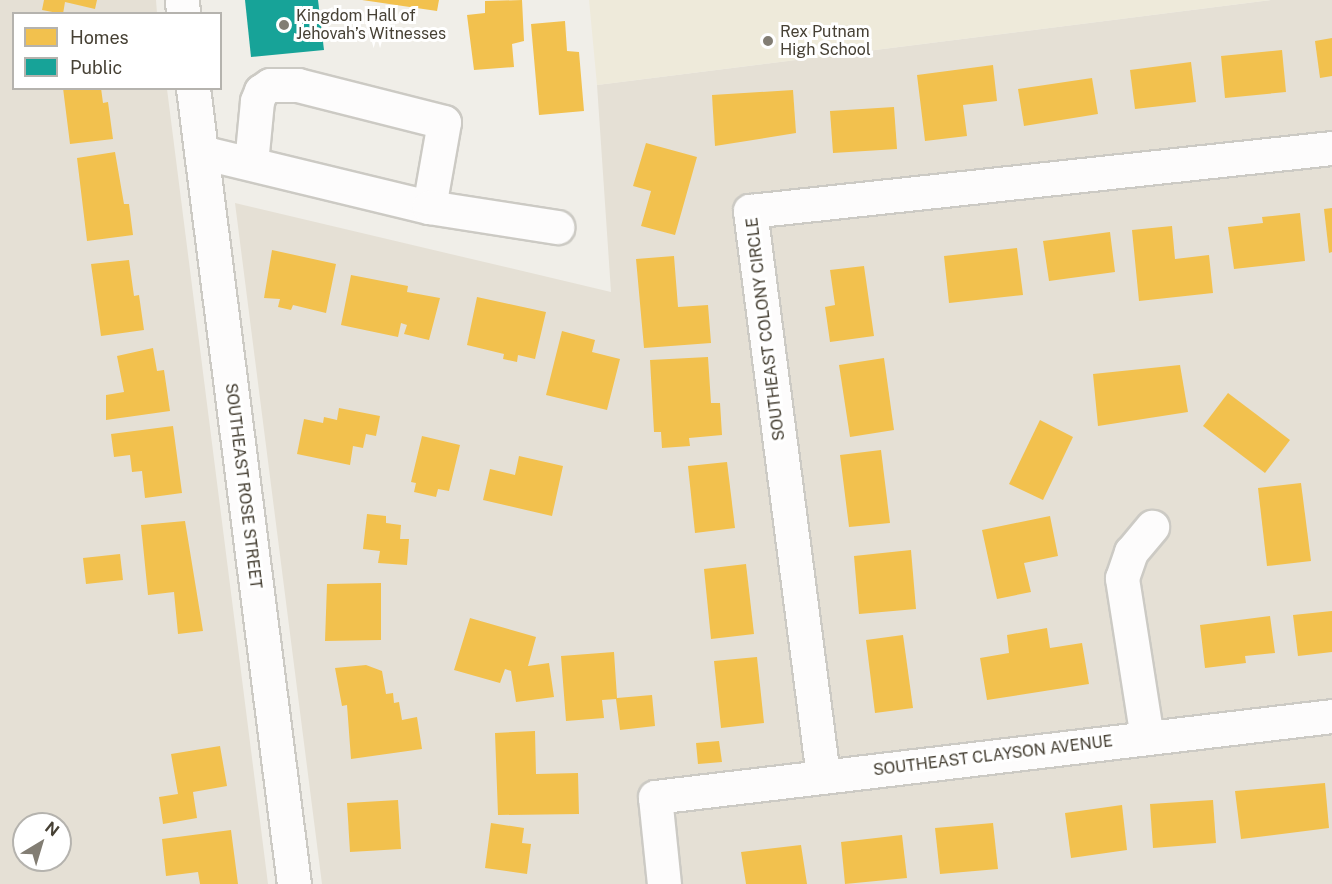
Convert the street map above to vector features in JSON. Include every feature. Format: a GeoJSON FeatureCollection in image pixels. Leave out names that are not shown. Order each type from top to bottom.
{"type":"FeatureCollection","features":[{"type":"Feature","properties":{"kind":"street"},"geometry":{"type":"LineString","coordinates":[[251,164],[257,101],[261,91],[270,85],[298,85],[444,122],[429,207]]}},
{"type":"Feature","properties":{"kind":"street","name":"SOUTHEAST ROSE STREET"},"geometry":{"type":"LineString","coordinates":[[193,90],[294,884]]}},
{"type":"Feature","properties":{"kind":"street","name":"SOUTHEAST COLONY CIRCLE"},"geometry":{"type":"LineString","coordinates":[[823,776],[750,211],[1332,148]]}},
{"type":"Feature","properties":{"kind":"street"},"geometry":{"type":"LineString","coordinates":[[201,152],[429,207],[557,227]]}},
{"type":"Feature","properties":{"kind":"street"},"geometry":{"type":"LineString","coordinates":[[1147,738],[1122,578],[1131,552],[1152,526]]}},
{"type":"Feature","properties":{"kind":"street","name":"SOUTHEAST CLAYSON AVENUE"},"geometry":{"type":"LineString","coordinates":[[664,884],[655,797],[1332,716]]}},
{"type":"Feature","properties":{"kind":"shaded area"},"geometry":{"type":"Polygon","coordinates":[[[0,0],[156,0],[157,12],[12,12],[12,90],[167,90],[268,884],[0,884],[0,0]]]}},
{"type":"Feature","properties":{"kind":"shaded area","name":"Rex Putnam High School"},"geometry":{"type":"Polygon","coordinates":[[[589,0],[1271,0],[597,85],[589,0]]]}},
{"type":"Feature","properties":{"kind":"shaded area"},"geometry":{"type":"Polygon","coordinates":[[[1271,0],[1332,0],[1332,884],[322,884],[235,203],[611,292],[597,85],[1271,0]]]}},
{"type":"Feature","properties":{"kind":"building: Homes"},"geometry":{"type":"Polygon","coordinates":[[[44,0],[97,0],[95,9],[65,2],[63,12],[42,10],[44,0]]]}},
{"type":"Feature","properties":{"kind":"building: Homes"},"geometry":{"type":"Polygon","coordinates":[[[362,0],[439,0],[437,11],[362,0]]]}},
{"type":"Feature","properties":{"kind":"building: Homes"},"geometry":{"type":"Polygon","coordinates":[[[522,0],[524,41],[512,44],[514,67],[474,70],[467,15],[485,13],[485,1],[522,0]]]}},
{"type":"Feature","properties":{"kind":"building: Homes"},"geometry":{"type":"Polygon","coordinates":[[[565,21],[567,51],[579,52],[584,111],[539,115],[531,24],[565,21]]]}},
{"type":"Feature","properties":{"kind":"building: Homes"},"geometry":{"type":"Polygon","coordinates":[[[1332,38],[1332,76],[1320,78],[1315,41],[1332,38]]]}},
{"type":"Feature","properties":{"kind":"building: Homes"},"geometry":{"type":"Polygon","coordinates":[[[1282,50],[1286,92],[1225,98],[1221,56],[1282,50]]]}},
{"type":"Feature","properties":{"kind":"building: Homes"},"geometry":{"type":"Polygon","coordinates":[[[1191,62],[1196,102],[1135,109],[1130,70],[1191,62]]]}},
{"type":"Feature","properties":{"kind":"building: Homes"},"geometry":{"type":"Polygon","coordinates":[[[993,65],[997,101],[963,105],[967,136],[925,141],[917,75],[993,65]]]}},
{"type":"Feature","properties":{"kind":"building: Homes"},"geometry":{"type":"Polygon","coordinates":[[[1092,78],[1098,114],[1024,126],[1018,89],[1092,78]]]}},
{"type":"Feature","properties":{"kind":"building: Homes"},"geometry":{"type":"Polygon","coordinates":[[[63,90],[101,90],[103,103],[108,102],[113,139],[70,144],[63,90]]]}},
{"type":"Feature","properties":{"kind":"building: Homes"},"geometry":{"type":"Polygon","coordinates":[[[793,90],[796,133],[715,146],[712,95],[793,90]]]}},
{"type":"Feature","properties":{"kind":"building: Homes"},"geometry":{"type":"Polygon","coordinates":[[[894,107],[897,149],[833,153],[830,111],[894,107]]]}},
{"type":"Feature","properties":{"kind":"building: Homes"},"geometry":{"type":"Polygon","coordinates":[[[646,143],[697,157],[675,235],[641,226],[651,191],[633,186],[646,143]]]}},
{"type":"Feature","properties":{"kind":"building: Homes"},"geometry":{"type":"Polygon","coordinates":[[[115,152],[124,204],[129,204],[133,235],[87,241],[77,158],[115,152]]]}},
{"type":"Feature","properties":{"kind":"building: Homes"},"geometry":{"type":"Polygon","coordinates":[[[1332,208],[1332,252],[1329,253],[1324,209],[1332,208]]]}},
{"type":"Feature","properties":{"kind":"building: Homes"},"geometry":{"type":"Polygon","coordinates":[[[1300,213],[1305,261],[1234,269],[1228,227],[1263,223],[1262,217],[1300,213]]]}},
{"type":"Feature","properties":{"kind":"building: Homes"},"geometry":{"type":"Polygon","coordinates":[[[1172,226],[1175,259],[1209,255],[1213,293],[1139,301],[1132,230],[1172,226]]]}},
{"type":"Feature","properties":{"kind":"building: Homes"},"geometry":{"type":"Polygon","coordinates":[[[1110,232],[1115,272],[1049,281],[1043,241],[1110,232]]]}},
{"type":"Feature","properties":{"kind":"building: Homes"},"geometry":{"type":"Polygon","coordinates":[[[1017,248],[1023,295],[949,303],[944,256],[1017,248]]]}},
{"type":"Feature","properties":{"kind":"building: Homes"},"geometry":{"type":"Polygon","coordinates":[[[272,250],[336,264],[326,313],[293,305],[291,310],[278,307],[280,299],[264,298],[272,250]]]}},
{"type":"Feature","properties":{"kind":"building: Homes"},"geometry":{"type":"Polygon","coordinates":[[[674,256],[678,307],[708,305],[711,343],[644,348],[636,259],[674,256]]]}},
{"type":"Feature","properties":{"kind":"building: Homes"},"geometry":{"type":"Polygon","coordinates":[[[129,260],[134,296],[139,295],[144,330],[101,336],[91,264],[129,260]]]}},
{"type":"Feature","properties":{"kind":"building: Homes"},"geometry":{"type":"Polygon","coordinates":[[[864,266],[874,336],[830,342],[825,307],[835,305],[830,270],[864,266]]]}},
{"type":"Feature","properties":{"kind":"building: Homes"},"geometry":{"type":"Polygon","coordinates":[[[351,275],[408,286],[407,292],[440,298],[429,340],[404,334],[407,325],[401,323],[398,337],[341,325],[351,275]]]}},
{"type":"Feature","properties":{"kind":"building: Homes"},"geometry":{"type":"Polygon","coordinates":[[[477,297],[546,312],[535,359],[518,355],[517,362],[503,359],[504,354],[467,345],[477,297]]]}},
{"type":"Feature","properties":{"kind":"building: Homes"},"geometry":{"type":"Polygon","coordinates":[[[562,331],[595,340],[592,352],[620,359],[607,410],[546,395],[562,331]]]}},
{"type":"Feature","properties":{"kind":"building: Homes"},"geometry":{"type":"Polygon","coordinates":[[[153,348],[157,371],[164,370],[170,411],[106,420],[106,395],[124,392],[117,356],[153,348]]]}},
{"type":"Feature","properties":{"kind":"building: Homes"},"geometry":{"type":"Polygon","coordinates":[[[708,357],[711,403],[720,403],[722,435],[689,438],[690,446],[662,448],[661,432],[654,432],[650,360],[708,357]]]}},
{"type":"Feature","properties":{"kind":"building: Homes"},"geometry":{"type":"Polygon","coordinates":[[[884,358],[894,430],[850,437],[839,365],[884,358]]]}},
{"type":"Feature","properties":{"kind":"building: Homes"},"geometry":{"type":"Polygon","coordinates":[[[1180,365],[1188,412],[1098,426],[1093,374],[1180,365]]]}},
{"type":"Feature","properties":{"kind":"building: Homes"},"geometry":{"type":"Polygon","coordinates":[[[1228,393],[1290,440],[1265,473],[1203,426],[1228,393]]]}},
{"type":"Feature","properties":{"kind":"building: Homes"},"geometry":{"type":"Polygon","coordinates":[[[339,408],[380,416],[376,436],[366,434],[363,448],[353,446],[350,465],[297,454],[304,419],[323,423],[324,417],[337,420],[339,408]]]}},
{"type":"Feature","properties":{"kind":"building: Homes"},"geometry":{"type":"Polygon","coordinates":[[[1040,420],[1073,437],[1043,500],[1009,484],[1040,420]]]}},
{"type":"Feature","properties":{"kind":"building: Homes"},"geometry":{"type":"Polygon","coordinates":[[[173,426],[182,493],[145,498],[142,471],[132,472],[130,455],[114,457],[111,434],[173,426]]]}},
{"type":"Feature","properties":{"kind":"building: Homes"},"geometry":{"type":"Polygon","coordinates":[[[422,436],[460,445],[449,491],[438,489],[436,497],[414,492],[416,483],[411,482],[422,436]]]}},
{"type":"Feature","properties":{"kind":"building: Homes"},"geometry":{"type":"Polygon","coordinates":[[[881,450],[890,523],[849,527],[840,455],[881,450]]]}},
{"type":"Feature","properties":{"kind":"building: Homes"},"geometry":{"type":"Polygon","coordinates":[[[519,456],[563,466],[552,516],[483,500],[490,469],[515,475],[519,456]]]}},
{"type":"Feature","properties":{"kind":"building: Homes"},"geometry":{"type":"Polygon","coordinates":[[[727,462],[735,528],[695,533],[688,466],[727,462]]]}},
{"type":"Feature","properties":{"kind":"building: Homes"},"geometry":{"type":"Polygon","coordinates":[[[1301,483],[1311,561],[1267,566],[1258,488],[1301,483]]]}},
{"type":"Feature","properties":{"kind":"building: Homes"},"geometry":{"type":"Polygon","coordinates":[[[367,514],[386,516],[386,523],[401,525],[400,539],[409,539],[407,565],[378,563],[380,551],[363,549],[367,514]]]}},
{"type":"Feature","properties":{"kind":"building: Homes"},"geometry":{"type":"Polygon","coordinates":[[[1050,516],[1058,556],[1024,563],[1031,592],[997,599],[982,530],[1050,516]]]}},
{"type":"Feature","properties":{"kind":"building: Homes"},"geometry":{"type":"Polygon","coordinates":[[[185,521],[203,631],[178,634],[174,592],[148,595],[141,525],[185,521]]]}},
{"type":"Feature","properties":{"kind":"building: Homes"},"geometry":{"type":"Polygon","coordinates":[[[911,550],[916,609],[859,614],[854,556],[911,550]]]}},
{"type":"Feature","properties":{"kind":"building: Homes"},"geometry":{"type":"Polygon","coordinates":[[[120,554],[123,580],[86,584],[83,558],[120,554]]]}},
{"type":"Feature","properties":{"kind":"building: Homes"},"geometry":{"type":"Polygon","coordinates":[[[746,564],[754,634],[711,639],[704,569],[746,564]]]}},
{"type":"Feature","properties":{"kind":"building: Homes"},"geometry":{"type":"Polygon","coordinates":[[[381,583],[381,640],[325,641],[327,584],[381,583]]]}},
{"type":"Feature","properties":{"kind":"building: Homes"},"geometry":{"type":"Polygon","coordinates":[[[1332,611],[1332,652],[1298,656],[1293,615],[1332,611]]]}},
{"type":"Feature","properties":{"kind":"building: Homes"},"geometry":{"type":"Polygon","coordinates":[[[1270,616],[1275,653],[1245,656],[1246,663],[1205,668],[1200,625],[1270,616]]]}},
{"type":"Feature","properties":{"kind":"building: Homes"},"geometry":{"type":"Polygon","coordinates":[[[470,618],[536,637],[528,666],[549,663],[554,697],[516,702],[511,671],[505,669],[500,683],[454,670],[470,618]]]}},
{"type":"Feature","properties":{"kind":"building: Homes"},"geometry":{"type":"Polygon","coordinates":[[[1047,628],[1050,648],[1082,643],[1089,684],[987,700],[980,658],[1009,653],[1007,635],[1047,628]]]}},
{"type":"Feature","properties":{"kind":"building: Homes"},"geometry":{"type":"Polygon","coordinates":[[[903,635],[913,708],[875,713],[866,640],[903,635]]]}},
{"type":"Feature","properties":{"kind":"building: Homes"},"geometry":{"type":"Polygon","coordinates":[[[614,652],[617,698],[652,695],[655,726],[620,730],[616,699],[602,700],[604,718],[566,721],[561,656],[614,652]]]}},
{"type":"Feature","properties":{"kind":"building: Homes"},"geometry":{"type":"Polygon","coordinates":[[[757,657],[764,723],[721,728],[714,661],[757,657]]]}},
{"type":"Feature","properties":{"kind":"building: Homes"},"geometry":{"type":"Polygon","coordinates":[[[366,665],[382,671],[386,694],[393,693],[394,703],[399,702],[402,720],[417,717],[422,749],[351,759],[347,705],[342,706],[335,668],[366,665]]]}},
{"type":"Feature","properties":{"kind":"building: Homes"},"geometry":{"type":"Polygon","coordinates":[[[535,731],[536,774],[578,773],[579,814],[498,815],[495,733],[535,731]]]}},
{"type":"Feature","properties":{"kind":"building: Homes"},"geometry":{"type":"Polygon","coordinates":[[[719,741],[722,762],[698,764],[696,743],[719,741]]]}},
{"type":"Feature","properties":{"kind":"building: Homes"},"geometry":{"type":"Polygon","coordinates":[[[220,746],[227,786],[193,792],[197,818],[163,824],[159,797],[178,794],[171,754],[220,746]]]}},
{"type":"Feature","properties":{"kind":"building: Homes"},"geometry":{"type":"Polygon","coordinates":[[[1325,783],[1329,828],[1241,839],[1235,791],[1325,783]]]}},
{"type":"Feature","properties":{"kind":"building: Homes"},"geometry":{"type":"Polygon","coordinates":[[[398,800],[401,849],[350,852],[347,803],[398,800]]]}},
{"type":"Feature","properties":{"kind":"building: Homes"},"geometry":{"type":"Polygon","coordinates":[[[1213,800],[1216,843],[1153,848],[1150,804],[1213,800]]]}},
{"type":"Feature","properties":{"kind":"building: Homes"},"geometry":{"type":"Polygon","coordinates":[[[1122,805],[1127,850],[1071,858],[1065,813],[1122,805]]]}},
{"type":"Feature","properties":{"kind":"building: Homes"},"geometry":{"type":"Polygon","coordinates":[[[491,823],[524,828],[522,843],[531,844],[527,874],[485,868],[491,823]]]}},
{"type":"Feature","properties":{"kind":"building: Homes"},"geometry":{"type":"Polygon","coordinates":[[[993,823],[998,869],[940,874],[935,828],[993,823]]]}},
{"type":"Feature","properties":{"kind":"building: Homes"},"geometry":{"type":"Polygon","coordinates":[[[231,830],[238,884],[200,884],[198,872],[166,876],[162,839],[231,830]]]}},
{"type":"Feature","properties":{"kind":"building: Homes"},"geometry":{"type":"Polygon","coordinates":[[[902,835],[907,878],[845,884],[841,842],[902,835]]]}},
{"type":"Feature","properties":{"kind":"building: Homes"},"geometry":{"type":"Polygon","coordinates":[[[801,845],[807,884],[746,884],[741,852],[801,845]]]}},
{"type":"Feature","properties":{"kind":"building: Public","name":"Kingdom Hall of Jehovah’s Witnesses"},"geometry":{"type":"Polygon","coordinates":[[[245,0],[318,0],[324,50],[251,57],[245,0]]]}},
{"type":"Feature","properties":{"kind":"place","name":"Kingdom Hall of Jehovah’s Witnesses"},"geometry":{"type":"Point","coordinates":[284,25]}},
{"type":"Feature","properties":{"kind":"place","name":"Rex Putnam High School"},"geometry":{"type":"Point","coordinates":[768,41]}}]}
